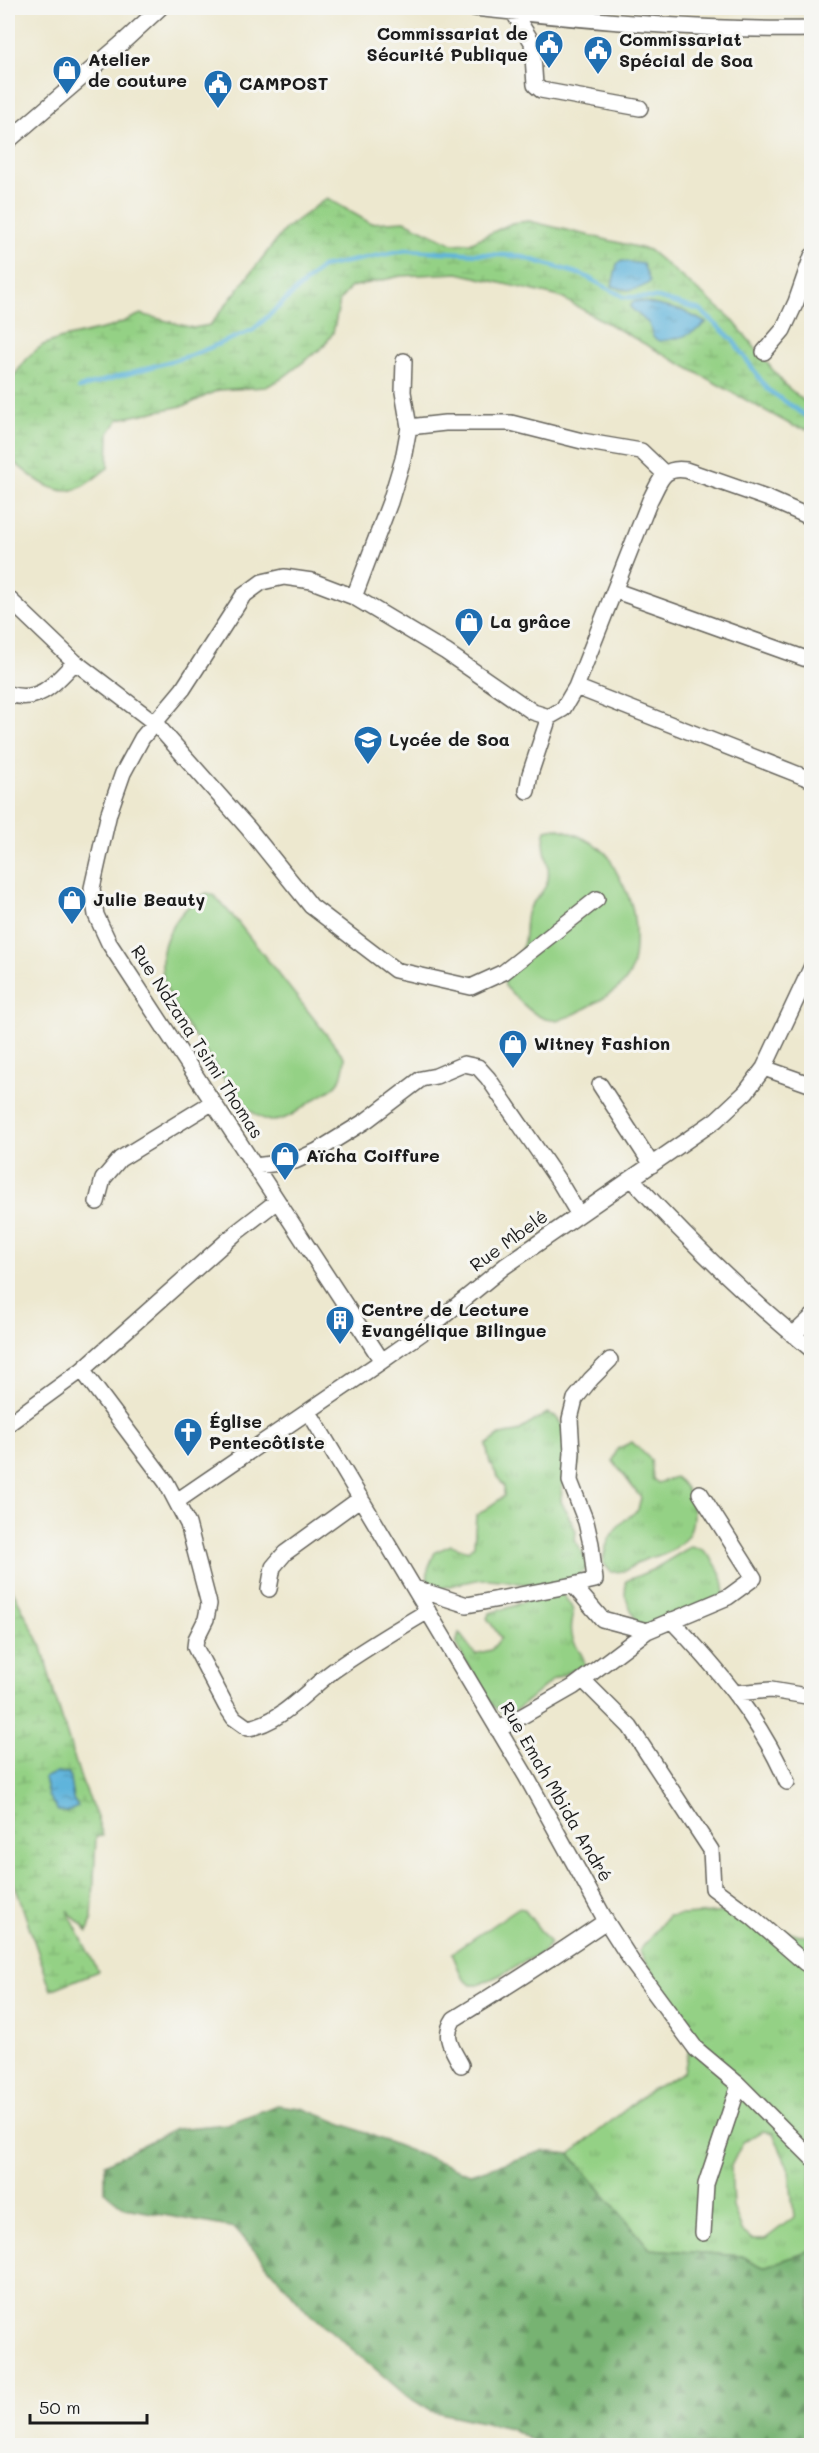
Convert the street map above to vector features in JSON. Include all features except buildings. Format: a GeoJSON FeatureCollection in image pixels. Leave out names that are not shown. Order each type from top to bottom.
{"type":"FeatureCollection","features":[{"type":"Feature","properties":{"kind":"street"},"geometry":{"type":"LineString","coordinates":[[8,141],[160,8]]}},
{"type":"Feature","properties":{"kind":"street"},"geometry":{"type":"LineString","coordinates":[[474,8],[651,25],[747,30],[812,29]]}},
{"type":"Feature","properties":{"kind":"street"},"geometry":{"type":"LineString","coordinates":[[513,12],[532,42],[535,85],[541,90],[640,108]]}},
{"type":"Feature","properties":{"kind":"street"},"geometry":{"type":"LineString","coordinates":[[764,351],[783,330],[796,302],[812,256]]}},
{"type":"Feature","properties":{"kind":"street"},"geometry":{"type":"LineString","coordinates":[[354,597],[392,496],[403,459],[409,427],[403,392],[404,361]]}},
{"type":"Feature","properties":{"kind":"street"},"geometry":{"type":"LineString","coordinates":[[409,427],[445,423],[511,423],[582,441],[640,452],[664,473]]}},
{"type":"Feature","properties":{"kind":"street"},"geometry":{"type":"LineString","coordinates":[[527,791],[530,774],[549,717],[563,709],[576,687],[616,591],[650,500],[664,473],[675,468],[686,470],[769,499],[812,518]]}},
{"type":"Feature","properties":{"kind":"street","name":"Rue Ndzana Tsimi Thomas"},"geometry":{"type":"LineString","coordinates":[[382,1361],[110,943],[96,915],[92,888],[109,813],[123,773],[142,738],[183,689],[243,596],[262,582],[284,577],[312,581],[354,597],[446,652],[533,712],[549,717]]}},
{"type":"Feature","properties":{"kind":"street"},"geometry":{"type":"LineString","coordinates":[[616,591],[812,661]]}},
{"type":"Feature","properties":{"kind":"street"},"geometry":{"type":"LineString","coordinates":[[8,598],[75,662],[155,723],[248,828],[311,906],[395,970],[471,987],[504,972],[597,899]]}},
{"type":"Feature","properties":{"kind":"street"},"geometry":{"type":"LineString","coordinates":[[8,694],[20,697],[34,695],[50,688],[75,662]]}},
{"type":"Feature","properties":{"kind":"street"},"geometry":{"type":"LineString","coordinates":[[576,687],[812,780]]}},
{"type":"Feature","properties":{"kind":"street","name":"Rue Mbelé"},"geometry":{"type":"LineString","coordinates":[[177,1501],[429,1328],[483,1282],[733,1106],[764,1068],[812,966]]}},
{"type":"Feature","properties":{"kind":"street"},"geometry":{"type":"LineString","coordinates":[[255,1166],[295,1161],[317,1151],[367,1120],[421,1079],[436,1076],[464,1064],[478,1067],[488,1078],[560,1183],[579,1215]]}},
{"type":"Feature","properties":{"kind":"street"},"geometry":{"type":"LineString","coordinates":[[764,1068],[812,1085]]}},
{"type":"Feature","properties":{"kind":"street"},"geometry":{"type":"LineString","coordinates":[[600,1085],[652,1165]]}},
{"type":"Feature","properties":{"kind":"street"},"geometry":{"type":"LineString","coordinates":[[97,1202],[103,1179],[120,1159],[213,1102]]}},
{"type":"Feature","properties":{"kind":"street"},"geometry":{"type":"LineString","coordinates":[[632,1179],[686,1237],[812,1350]]}},
{"type":"Feature","properties":{"kind":"street"},"geometry":{"type":"LineString","coordinates":[[8,1424],[82,1370],[237,1232],[277,1201]]}},
{"type":"Feature","properties":{"kind":"street"},"geometry":{"type":"LineString","coordinates":[[793,1335],[812,1317]]}},
{"type":"Feature","properties":{"kind":"street"},"geometry":{"type":"LineString","coordinates":[[414,1588],[467,1605],[595,1580],[586,1522],[570,1481],[571,1409],[591,1378],[610,1360]]}},
{"type":"Feature","properties":{"kind":"street"},"geometry":{"type":"LineString","coordinates":[[82,1370],[149,1457],[177,1501],[192,1534],[209,1604],[195,1647],[226,1706],[234,1718],[248,1728],[258,1726],[280,1713],[364,1649],[428,1611]]}},
{"type":"Feature","properties":{"kind":"street","name":"Rue Emah Mbida André"},"geometry":{"type":"LineString","coordinates":[[309,1412],[498,1730],[606,1921],[634,1965],[696,2049],[739,2085],[812,2158]]}},
{"type":"Feature","properties":{"kind":"street"},"geometry":{"type":"LineString","coordinates":[[498,1730],[583,1680],[647,1631],[728,1598],[754,1578],[700,1493]]}},
{"type":"Feature","properties":{"kind":"street"},"geometry":{"type":"LineString","coordinates":[[269,1589],[273,1568],[285,1553],[361,1498]]}},
{"type":"Feature","properties":{"kind":"street"},"geometry":{"type":"LineString","coordinates":[[573,1585],[602,1619],[647,1631]]}},
{"type":"Feature","properties":{"kind":"street"},"geometry":{"type":"LineString","coordinates":[[671,1620],[707,1658],[735,1693],[787,1782]]}},
{"type":"Feature","properties":{"kind":"street"},"geometry":{"type":"LineString","coordinates":[[583,1680],[630,1727],[711,1850],[713,1888],[752,1917],[805,1963],[812,1959]]}},
{"type":"Feature","properties":{"kind":"street"},"geometry":{"type":"LineString","coordinates":[[735,1693],[771,1690],[812,1697]]}},
{"type":"Feature","properties":{"kind":"street"},"geometry":{"type":"LineString","coordinates":[[461,2066],[447,2038],[448,2027],[454,2019],[606,1921]]}},
{"type":"Feature","properties":{"kind":"street"},"geometry":{"type":"LineString","coordinates":[[703,2233],[706,2184],[739,2085]]}},
{"type":"Feature","properties":{"kind":"green space"},"geometry":{"type":"Polygon","coordinates":[[[327,198],[370,223],[405,221],[453,244],[470,243],[512,223],[529,221],[649,250],[731,318],[785,385],[811,407],[811,430],[793,426],[560,297],[458,273],[401,276],[351,287],[340,300],[333,333],[323,347],[281,379],[266,387],[218,390],[187,405],[119,419],[109,433],[108,468],[81,487],[71,490],[51,488],[32,477],[8,457],[8,383],[30,355],[43,345],[59,339],[111,327],[141,314],[193,328],[210,325],[285,229],[327,198]]]}},
{"type":"Feature","properties":{"kind":"green space"},"geometry":{"type":"Polygon","coordinates":[[[556,828],[584,839],[609,857],[632,907],[635,948],[631,971],[619,987],[585,1009],[560,1019],[550,1020],[530,1011],[505,986],[504,980],[507,970],[523,945],[529,908],[546,885],[548,872],[544,837],[546,830],[556,828]]]}},
{"type":"Feature","properties":{"kind":"green space"},"geometry":{"type":"Polygon","coordinates":[[[207,893],[214,895],[236,920],[345,1058],[340,1081],[332,1089],[283,1119],[272,1121],[263,1119],[236,1095],[178,1011],[164,980],[162,963],[164,945],[172,927],[187,907],[207,893]]]}},
{"type":"Feature","properties":{"kind":"green space"},"geometry":{"type":"Polygon","coordinates":[[[547,1413],[555,1416],[581,1449],[578,1465],[562,1485],[561,1501],[576,1531],[575,1540],[587,1562],[586,1570],[559,1585],[548,1587],[487,1579],[427,1590],[428,1569],[435,1552],[451,1545],[468,1551],[474,1545],[476,1516],[504,1496],[504,1487],[490,1463],[486,1445],[500,1435],[517,1432],[547,1413]]]}},
{"type":"Feature","properties":{"kind":"green space"},"geometry":{"type":"Polygon","coordinates":[[[632,1442],[651,1460],[653,1479],[658,1483],[675,1477],[686,1488],[692,1503],[693,1520],[687,1537],[671,1551],[644,1560],[626,1570],[611,1572],[603,1563],[609,1538],[618,1526],[638,1510],[641,1498],[613,1461],[617,1449],[632,1442]]]}},
{"type":"Feature","properties":{"kind":"green space"},"geometry":{"type":"Polygon","coordinates":[[[690,1547],[702,1550],[712,1560],[724,1584],[723,1595],[639,1630],[625,1595],[626,1581],[654,1569],[690,1547]]]}},
{"type":"Feature","properties":{"kind":"green space"},"geometry":{"type":"Polygon","coordinates":[[[8,1581],[42,1647],[80,1776],[103,1836],[96,1837],[92,1919],[88,1932],[67,1910],[98,1971],[51,1990],[8,1865],[8,1581]]]}},
{"type":"Feature","properties":{"kind":"green space"},"geometry":{"type":"Polygon","coordinates":[[[562,1594],[572,1608],[571,1632],[585,1665],[554,1679],[515,1711],[502,1713],[492,1705],[456,1645],[459,1633],[475,1654],[491,1650],[501,1638],[487,1618],[490,1613],[514,1606],[537,1595],[562,1594]]]}},
{"type":"Feature","properties":{"kind":"green space"},"geometry":{"type":"Polygon","coordinates":[[[518,1908],[524,1909],[550,1943],[543,1953],[478,1985],[471,1985],[462,1977],[452,1953],[518,1908]]]}},
{"type":"Feature","properties":{"kind":"green space"},"geometry":{"type":"Polygon","coordinates":[[[727,1912],[811,1938],[811,2251],[763,2267],[741,2256],[650,2249],[570,2154],[649,2091],[684,2072],[692,2034],[639,1951],[668,1916],[727,1912]],[[762,2131],[743,2142],[731,2166],[733,2206],[742,2231],[752,2239],[765,2239],[794,2217],[789,2170],[773,2133],[762,2131]]]}},
{"type":"Feature","properties":{"kind":"green space"},"geometry":{"type":"Polygon","coordinates":[[[277,2105],[302,2108],[470,2174],[543,2151],[570,2154],[650,2249],[741,2256],[763,2267],[811,2251],[811,2445],[539,2445],[510,2428],[431,2411],[408,2397],[304,2308],[235,2228],[125,2208],[105,2192],[105,2164],[175,2129],[227,2124],[277,2105]]]}},
{"type":"Feature","properties":{"kind":"water"},"geometry":{"type":"Polygon","coordinates":[[[622,261],[643,264],[650,282],[641,288],[632,290],[612,286],[617,264],[622,261]]]}},
{"type":"Feature","properties":{"kind":"water"},"geometry":{"type":"Polygon","coordinates":[[[639,301],[683,311],[706,323],[684,336],[659,341],[653,337],[649,324],[630,307],[633,302],[639,301]]]}},
{"type":"Feature","properties":{"kind":"water"},"geometry":{"type":"Polygon","coordinates":[[[55,1773],[69,1773],[73,1799],[78,1807],[67,1812],[58,1811],[48,1796],[44,1778],[55,1773]]]}},
{"type":"Feature","properties":{"kind":"waterway"},"geometry":{"type":"LineString","coordinates":[[79,388],[192,355],[253,330],[322,267],[406,250],[519,256],[583,275],[624,297],[658,298],[700,310],[732,339],[767,389],[806,416],[812,417]]}},
{"type":"Feature","properties":{"kind":"place","name":"Commissariat de Sécurité Publique"},"geometry":{"type":"Point","coordinates":[549,70]}},
{"type":"Feature","properties":{"kind":"place","name":"Commissariat Spécial de Soa"},"geometry":{"type":"Point","coordinates":[598,76]}},
{"type":"Feature","properties":{"kind":"place","name":"Atelier de couture"},"geometry":{"type":"Point","coordinates":[67,96]}},
{"type":"Feature","properties":{"kind":"place","name":"CAMPOST"},"geometry":{"type":"Point","coordinates":[218,110]}},
{"type":"Feature","properties":{"kind":"place","name":"La grâce"},"geometry":{"type":"Point","coordinates":[469,648]}},
{"type":"Feature","properties":{"kind":"place","name":"Lycée de Soa"},"geometry":{"type":"Point","coordinates":[368,766]}},
{"type":"Feature","properties":{"kind":"place","name":"Julie Beauty"},"geometry":{"type":"Point","coordinates":[72,926]}},
{"type":"Feature","properties":{"kind":"place","name":"Witney Fashion"},"geometry":{"type":"Point","coordinates":[513,1070]}},
{"type":"Feature","properties":{"kind":"place","name":"Aïcha Coiffure"},"geometry":{"type":"Point","coordinates":[285,1182]}},
{"type":"Feature","properties":{"kind":"place","name":"Centre de Lecture Evangélique Bilingue"},"geometry":{"type":"Point","coordinates":[340,1346]}},
{"type":"Feature","properties":{"kind":"place","name":"Église Pentecôtiste"},"geometry":{"type":"Point","coordinates":[188,1458]}}]}
